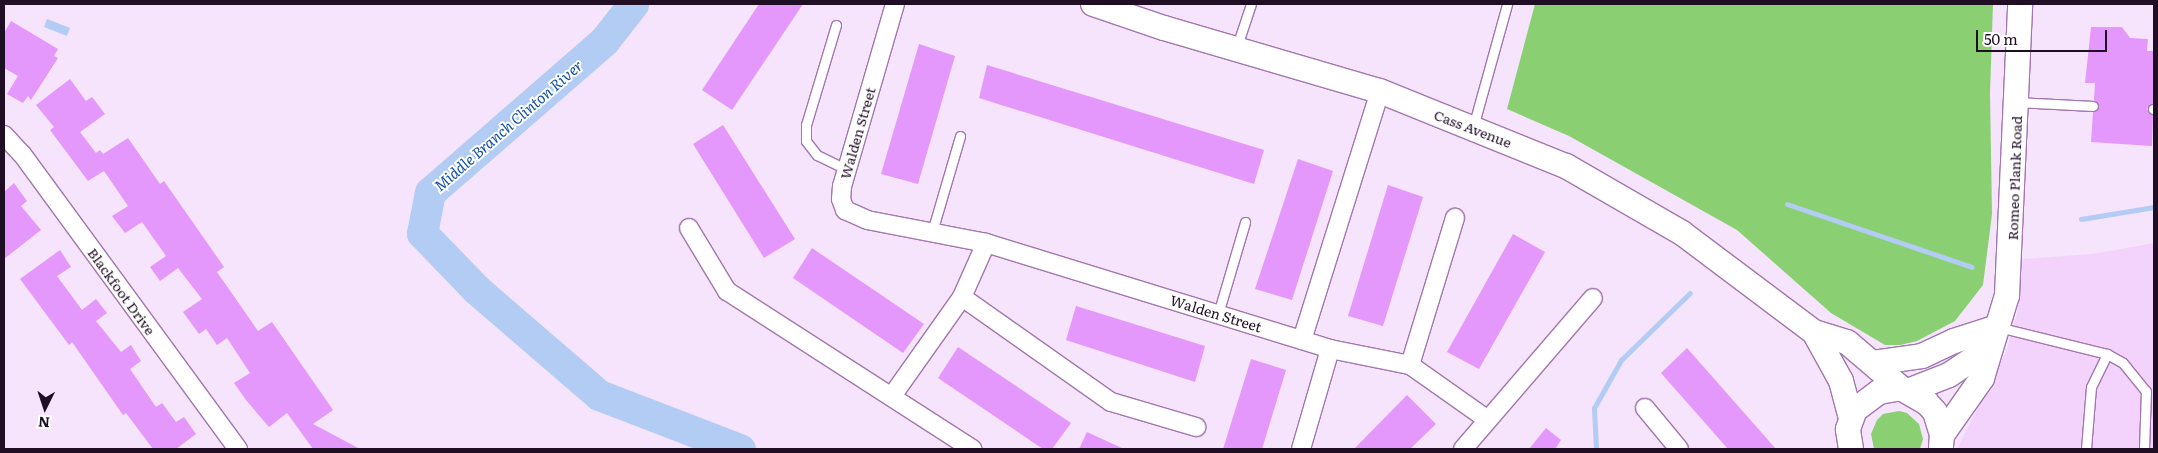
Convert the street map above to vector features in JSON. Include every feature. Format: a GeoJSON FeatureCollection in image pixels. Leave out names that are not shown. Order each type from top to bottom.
{"type":"FeatureCollection","features":[{"type":"Feature","properties":{"kind":"main road","name":"Cass Avenue"},"geometry":{"type":"LineString","coordinates":[[1094,4],[1121,8],[1236,49],[1380,92],[1566,166],[1642,208],[1723,262],[1814,332],[1847,342],[1905,390],[1927,402],[1935,412],[1941,442]]}},
{"type":"Feature","properties":{"kind":"main road","name":"Romeo Plank Road"},"geometry":{"type":"LineString","coordinates":[[1941,442],[1982,378],[2007,295],[2011,259],[2020,4]]}},
{"type":"Feature","properties":{"kind":"main road","name":"Cass Avenue"},"geometry":{"type":"LineString","coordinates":[[1814,332],[1841,381],[1851,419],[1851,449]]}},
{"type":"Feature","properties":{"kind":"main road"},"geometry":{"type":"LineString","coordinates":[[1873,363],[1922,356],[1954,341],[1993,338]]}},
{"type":"Feature","properties":{"kind":"main road"},"geometry":{"type":"LineString","coordinates":[[1851,419],[1869,397],[1879,392],[1905,390],[1949,375],[1993,338]]}},
{"type":"Feature","properties":{"kind":"street","name":"Walden Street"},"geometry":{"type":"LineString","coordinates":[[896,4],[846,169],[840,199],[845,210],[867,220],[986,243],[1330,349],[1410,365],[1488,420]]}},
{"type":"Feature","properties":{"kind":"street"},"geometry":{"type":"LineString","coordinates":[[1302,340],[1380,92]]}},
{"type":"Feature","properties":{"kind":"street","name":"Blackfoot Drive"},"geometry":{"type":"LineString","coordinates":[[4,135],[22,154],[230,446]]}},
{"type":"Feature","properties":{"kind":"street"},"geometry":{"type":"LineString","coordinates":[[1410,365],[1455,218]]}},
{"type":"Feature","properties":{"kind":"street"},"geometry":{"type":"LineString","coordinates":[[689,228],[727,291],[972,449]]}},
{"type":"Feature","properties":{"kind":"street"},"geometry":{"type":"LineString","coordinates":[[892,396],[962,298],[986,243]]}},
{"type":"Feature","properties":{"kind":"street"},"geometry":{"type":"LineString","coordinates":[[962,298],[1111,402],[1196,427]]}},
{"type":"Feature","properties":{"kind":"street"},"geometry":{"type":"LineString","coordinates":[[1463,449],[1593,298]]}},
{"type":"Feature","properties":{"kind":"street"},"geometry":{"type":"LineString","coordinates":[[1301,449],[1330,349]]}},
{"type":"Feature","properties":{"kind":"street"},"geometry":{"type":"LineString","coordinates":[[1646,408],[1679,449]]}},
{"type":"Feature","properties":{"kind":"lane"},"geometry":{"type":"LineString","coordinates":[[1236,49],[1251,4]]}},
{"type":"Feature","properties":{"kind":"lane"},"geometry":{"type":"LineString","coordinates":[[1473,128],[1507,4]]}},
{"type":"Feature","properties":{"kind":"lane"},"geometry":{"type":"LineString","coordinates":[[836,25],[806,125],[806,141],[817,155],[846,169]]}},
{"type":"Feature","properties":{"kind":"lane"},"geometry":{"type":"LineString","coordinates":[[2016,102],[2093,106]]}},
{"type":"Feature","properties":{"kind":"lane"},"geometry":{"type":"LineString","coordinates":[[932,232],[960,136]]}},
{"type":"Feature","properties":{"kind":"lane"},"geometry":{"type":"LineString","coordinates":[[1218,314],[1245,222]]}},
{"type":"Feature","properties":{"kind":"lane"},"geometry":{"type":"LineString","coordinates":[[1993,338],[2108,354],[2123,363],[2146,391],[2144,449]]}},
{"type":"Feature","properties":{"kind":"lane"},"geometry":{"type":"LineString","coordinates":[[2086,449],[2091,387],[2108,354]]}},
{"type":"Feature","properties":{"kind":"shaded area"},"geometry":{"type":"Polygon","coordinates":[[[2154,243],[2154,449],[1957,449],[2006,352],[2018,310],[2023,259],[2093,254],[2154,243]]]}},
{"type":"Feature","properties":{"kind":"green space"},"geometry":{"type":"Polygon","coordinates":[[[1535,4],[1993,4],[1990,93],[1992,214],[1983,285],[1955,321],[1917,341],[1900,345],[1885,345],[1831,313],[1737,230],[1569,136],[1507,109],[1535,4]]]}},
{"type":"Feature","properties":{"kind":"green space"},"geometry":{"type":"Polygon","coordinates":[[[1899,411],[1907,413],[1919,424],[1923,439],[1920,449],[1874,449],[1871,434],[1877,420],[1883,414],[1899,411]]]}},
{"type":"Feature","properties":{"kind":"water"},"geometry":{"type":"Polygon","coordinates":[[[47,19],[70,28],[67,36],[44,27],[47,19]]]}},
{"type":"Feature","properties":{"kind":"building"},"geometry":{"type":"Polygon","coordinates":[[[759,4],[803,4],[732,110],[702,90],[759,4]]]}},
{"type":"Feature","properties":{"kind":"building"},"geometry":{"type":"Polygon","coordinates":[[[11,21],[58,49],[54,56],[58,58],[31,100],[28,96],[23,103],[7,94],[18,76],[4,68],[4,33],[11,21]]]}},
{"type":"Feature","properties":{"kind":"building"},"geometry":{"type":"Polygon","coordinates":[[[2091,27],[2122,27],[2130,38],[2148,39],[2147,51],[2154,51],[2154,103],[2147,109],[2153,115],[2152,146],[2091,142],[2093,112],[2099,106],[2094,100],[2095,83],[2085,83],[2091,27]]]}},
{"type":"Feature","properties":{"kind":"building"},"geometry":{"type":"Polygon","coordinates":[[[919,44],[955,56],[918,184],[881,174],[919,44]]]}},
{"type":"Feature","properties":{"kind":"building"},"geometry":{"type":"Polygon","coordinates":[[[987,65],[1264,150],[1254,184],[979,98],[987,65]]]}},
{"type":"Feature","properties":{"kind":"building"},"geometry":{"type":"Polygon","coordinates":[[[70,79],[86,101],[92,97],[105,114],[80,132],[96,153],[100,150],[103,154],[128,138],[160,184],[164,181],[224,267],[217,272],[258,331],[272,322],[333,410],[313,424],[360,449],[313,449],[287,413],[269,427],[246,400],[234,383],[250,373],[227,338],[217,345],[206,329],[199,334],[183,312],[202,299],[178,268],[160,281],[150,267],[166,256],[142,222],[125,233],[112,216],[128,206],[104,171],[88,181],[50,130],[54,127],[36,105],[70,79]]]}},
{"type":"Feature","properties":{"kind":"building"},"geometry":{"type":"Polygon","coordinates":[[[723,125],[795,239],[764,258],[693,144],[723,125]]]}},
{"type":"Feature","properties":{"kind":"building"},"geometry":{"type":"Polygon","coordinates":[[[1298,159],[1333,171],[1292,300],[1255,289],[1298,159]]]}},
{"type":"Feature","properties":{"kind":"building"},"geometry":{"type":"Polygon","coordinates":[[[14,183],[27,201],[21,206],[41,230],[4,259],[4,192],[14,183]]]}},
{"type":"Feature","properties":{"kind":"building"},"geometry":{"type":"Polygon","coordinates":[[[1388,185],[1423,197],[1383,326],[1348,316],[1388,185]]]}},
{"type":"Feature","properties":{"kind":"building"},"geometry":{"type":"Polygon","coordinates":[[[1513,234],[1545,252],[1479,369],[1447,352],[1513,234]]]}},
{"type":"Feature","properties":{"kind":"building"},"geometry":{"type":"Polygon","coordinates":[[[812,248],[924,324],[903,353],[793,278],[812,248]]]}},
{"type":"Feature","properties":{"kind":"building"},"geometry":{"type":"Polygon","coordinates":[[[60,250],[71,267],[57,276],[82,310],[96,299],[107,313],[96,321],[121,352],[131,345],[141,361],[130,369],[156,407],[162,403],[176,422],[184,417],[196,434],[176,449],[153,449],[126,413],[123,415],[72,342],[69,345],[20,279],[60,250]]]}},
{"type":"Feature","properties":{"kind":"building"},"geometry":{"type":"Polygon","coordinates":[[[1076,306],[1205,346],[1195,382],[1066,340],[1076,306]]]}},
{"type":"Feature","properties":{"kind":"building"},"geometry":{"type":"Polygon","coordinates":[[[958,347],[1071,423],[1052,449],[1043,449],[938,378],[958,347]]]}},
{"type":"Feature","properties":{"kind":"building"},"geometry":{"type":"Polygon","coordinates":[[[1687,348],[1776,449],[1728,449],[1661,373],[1687,348]]]}},
{"type":"Feature","properties":{"kind":"building"},"geometry":{"type":"Polygon","coordinates":[[[1251,359],[1286,370],[1262,449],[1223,449],[1251,359]]]}},
{"type":"Feature","properties":{"kind":"building"},"geometry":{"type":"Polygon","coordinates":[[[1407,395],[1436,424],[1410,449],[1354,449],[1407,395]]]}},
{"type":"Feature","properties":{"kind":"building"},"geometry":{"type":"Polygon","coordinates":[[[1546,428],[1561,440],[1555,449],[1529,449],[1546,428]]]}},
{"type":"Feature","properties":{"kind":"building"},"geometry":{"type":"Polygon","coordinates":[[[1087,432],[1124,449],[1079,449],[1087,432]]]}},
{"type":"Feature","properties":{"kind":"waterway","name":"Middle Branch Clinton River"},"geometry":{"type":"LineString","coordinates":[[633,4],[604,41],[430,192],[422,233],[476,289],[599,395],[740,449]]}},
{"type":"Feature","properties":{"kind":"waterway"},"geometry":{"type":"LineString","coordinates":[[1787,204],[1972,267]]}},
{"type":"Feature","properties":{"kind":"waterway"},"geometry":{"type":"LineString","coordinates":[[2081,219],[2154,207]]}},
{"type":"Feature","properties":{"kind":"waterway"},"geometry":{"type":"LineString","coordinates":[[1596,449],[1594,408],[1621,360],[1690,293]]}}]}
